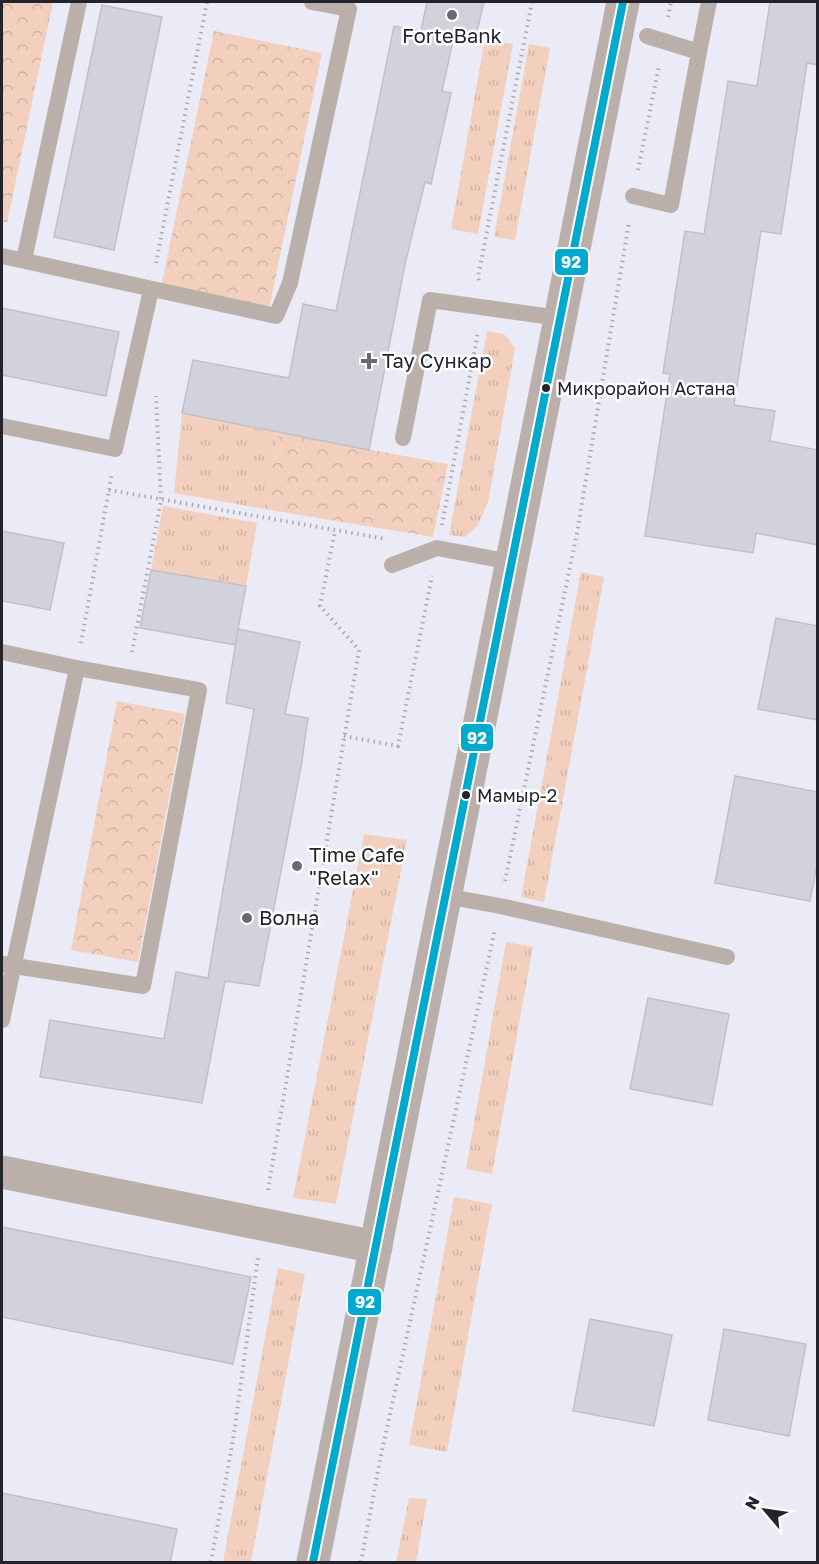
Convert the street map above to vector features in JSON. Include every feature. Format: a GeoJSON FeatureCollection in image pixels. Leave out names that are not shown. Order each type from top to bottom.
{"type":"FeatureCollection","features":[{"type":"Feature","properties":{"kind":"main road"},"geometry":{"type":"LineString","coordinates":[[313,1563],[623,2]]}},
{"type":"Feature","properties":{"kind":"street"},"geometry":{"type":"LineString","coordinates":[[2,1172],[262,1226],[376,1247]]}},
{"type":"Feature","properties":{"kind":"lane"},"geometry":{"type":"LineString","coordinates":[[24,260],[79,2]]}},
{"type":"Feature","properties":{"kind":"lane"},"geometry":{"type":"LineString","coordinates":[[2,256],[276,316],[290,283],[349,9],[312,2]]}},
{"type":"Feature","properties":{"kind":"lane"},"geometry":{"type":"LineString","coordinates":[[633,196],[671,205],[710,2]]}},
{"type":"Feature","properties":{"kind":"lane"},"geometry":{"type":"LineString","coordinates":[[655,39],[699,52]]}},
{"type":"Feature","properties":{"kind":"lane"},"geometry":{"type":"LineString","coordinates":[[2,426],[116,449],[151,290]]}},
{"type":"Feature","properties":{"kind":"lane"},"geometry":{"type":"LineString","coordinates":[[403,438],[430,300],[559,318]]}},
{"type":"Feature","properties":{"kind":"lane"},"geometry":{"type":"LineString","coordinates":[[392,565],[438,548],[511,562]]}},
{"type":"Feature","properties":{"kind":"lane"},"geometry":{"type":"LineString","coordinates":[[2,652],[199,690],[143,986],[7,965]]}},
{"type":"Feature","properties":{"kind":"lane"},"geometry":{"type":"LineString","coordinates":[[2,1020],[7,965],[77,668]]}},
{"type":"Feature","properties":{"kind":"lane"},"geometry":{"type":"LineString","coordinates":[[445,896],[500,906],[727,957]]}},
{"type":"Feature","properties":{"kind":"path"},"geometry":{"type":"LineString","coordinates":[[151,290],[207,2]]}},
{"type":"Feature","properties":{"kind":"path"},"geometry":{"type":"LineString","coordinates":[[344,736],[398,746],[438,548],[482,307],[483,294],[478,277],[532,2]]}},
{"type":"Feature","properties":{"kind":"path"},"geometry":{"type":"LineString","coordinates":[[361,1563],[382,1448],[500,906],[577,533],[633,196],[655,39],[671,2]]}},
{"type":"Feature","properties":{"kind":"path"},"geometry":{"type":"LineString","coordinates":[[77,668],[116,449]]}},
{"type":"Feature","properties":{"kind":"path"},"geometry":{"type":"LineString","coordinates":[[109,490],[438,548]]}},
{"type":"Feature","properties":{"kind":"path"},"geometry":{"type":"LineString","coordinates":[[127,677],[161,500]]}},
{"type":"Feature","properties":{"kind":"path"},"geometry":{"type":"LineString","coordinates":[[211,1563],[234,1434],[262,1226],[289,1058],[359,650],[320,606],[335,531]]}},
{"type":"Feature","properties":{"kind":"green space"},"geometry":{"type":"Polygon","coordinates":[[[2,2],[53,2],[7,223],[2,221],[2,2]]]}},
{"type":"Feature","properties":{"kind":"green space"},"geometry":{"type":"Polygon","coordinates":[[[214,31],[322,53],[269,309],[161,287],[214,31]]]}},
{"type":"Feature","properties":{"kind":"green space"},"geometry":{"type":"Polygon","coordinates":[[[485,39],[513,44],[478,234],[451,229],[485,39]]]}},
{"type":"Feature","properties":{"kind":"green space"},"geometry":{"type":"Polygon","coordinates":[[[529,44],[550,48],[515,240],[494,237],[529,44]]]}},
{"type":"Feature","properties":{"kind":"green space"},"geometry":{"type":"Polygon","coordinates":[[[487,331],[504,334],[515,348],[488,503],[477,526],[465,537],[449,535],[487,331]]]}},
{"type":"Feature","properties":{"kind":"green space"},"geometry":{"type":"Polygon","coordinates":[[[182,413],[279,433],[264,509],[174,493],[182,413]]]}},
{"type":"Feature","properties":{"kind":"green space"},"geometry":{"type":"Polygon","coordinates":[[[279,433],[448,464],[433,537],[264,509],[279,433]]]}},
{"type":"Feature","properties":{"kind":"green space"},"geometry":{"type":"Polygon","coordinates":[[[163,506],[257,523],[246,587],[151,570],[163,506]]]}},
{"type":"Feature","properties":{"kind":"green space"},"geometry":{"type":"Polygon","coordinates":[[[581,572],[604,577],[544,902],[521,897],[581,572]]]}},
{"type":"Feature","properties":{"kind":"green space"},"geometry":{"type":"Polygon","coordinates":[[[117,701],[185,714],[138,962],[71,950],[117,701]]]}},
{"type":"Feature","properties":{"kind":"green space"},"geometry":{"type":"Polygon","coordinates":[[[364,834],[407,840],[336,1204],[293,1198],[364,834]]]}},
{"type":"Feature","properties":{"kind":"green space"},"geometry":{"type":"Polygon","coordinates":[[[506,942],[533,947],[492,1174],[466,1169],[506,942]]]}},
{"type":"Feature","properties":{"kind":"green space"},"geometry":{"type":"Polygon","coordinates":[[[454,1197],[492,1204],[447,1452],[409,1445],[454,1197]]]}},
{"type":"Feature","properties":{"kind":"green space"},"geometry":{"type":"Polygon","coordinates":[[[278,1268],[305,1274],[251,1562],[223,1562],[278,1268]]]}},
{"type":"Feature","properties":{"kind":"green space"},"geometry":{"type":"Polygon","coordinates":[[[409,1498],[427,1499],[416,1562],[396,1562],[409,1498]]]}},
{"type":"Feature","properties":{"kind":"building"},"geometry":{"type":"Polygon","coordinates":[[[427,2],[484,2],[475,40],[454,36],[442,91],[451,93],[431,184],[425,182],[405,264],[369,450],[182,413],[193,360],[289,378],[303,304],[336,311],[394,26],[421,31],[427,2]]]}},
{"type":"Feature","properties":{"kind":"building"},"geometry":{"type":"Polygon","coordinates":[[[770,2],[818,2],[818,65],[807,63],[781,234],[761,231],[734,405],[775,411],[770,441],[818,450],[818,545],[756,533],[753,553],[645,536],[670,374],[663,373],[685,231],[704,234],[728,81],[757,86],[770,2]]]}},
{"type":"Feature","properties":{"kind":"building"},"geometry":{"type":"Polygon","coordinates":[[[102,5],[162,17],[114,250],[54,237],[102,5]]]}},
{"type":"Feature","properties":{"kind":"building"},"geometry":{"type":"Polygon","coordinates":[[[2,308],[119,332],[106,396],[2,375],[2,308]]]}},
{"type":"Feature","properties":{"kind":"building"},"geometry":{"type":"Polygon","coordinates":[[[2,531],[64,543],[50,610],[2,601],[2,531]]]}},
{"type":"Feature","properties":{"kind":"building"},"geometry":{"type":"Polygon","coordinates":[[[151,570],[246,586],[235,645],[140,628],[151,570]]]}},
{"type":"Feature","properties":{"kind":"building"},"geometry":{"type":"Polygon","coordinates":[[[776,618],[818,626],[818,720],[758,709],[776,618]]]}},
{"type":"Feature","properties":{"kind":"building"},"geometry":{"type":"Polygon","coordinates":[[[238,629],[300,642],[285,714],[308,718],[301,767],[259,986],[225,981],[202,1103],[40,1077],[50,1020],[164,1039],[176,972],[208,978],[254,709],[226,703],[238,629]]]}},
{"type":"Feature","properties":{"kind":"building"},"geometry":{"type":"Polygon","coordinates":[[[735,776],[818,792],[818,860],[810,901],[715,883],[735,776]]]}},
{"type":"Feature","properties":{"kind":"building"},"geometry":{"type":"Polygon","coordinates":[[[648,998],[729,1014],[712,1105],[630,1089],[648,998]]]}},
{"type":"Feature","properties":{"kind":"building"},"geometry":{"type":"Polygon","coordinates":[[[2,1227],[251,1277],[233,1364],[2,1317],[2,1227]]]}},
{"type":"Feature","properties":{"kind":"building"},"geometry":{"type":"Polygon","coordinates":[[[590,1319],[672,1335],[654,1426],[573,1411],[590,1319]]]}},
{"type":"Feature","properties":{"kind":"building"},"geometry":{"type":"Polygon","coordinates":[[[724,1329],[806,1344],[789,1436],[708,1420],[724,1329]]]}},
{"type":"Feature","properties":{"kind":"building"},"geometry":{"type":"Polygon","coordinates":[[[2,1493],[177,1529],[170,1563],[2,1563],[2,1493]]]}},
{"type":"Feature","properties":{"kind":"transit line","name":"92"},"geometry":{"type":"LineString","coordinates":[[313,1562],[623,2]]}},
{"type":"Feature","properties":{"kind":"place","name":"ForteBank"},"geometry":{"type":"Point","coordinates":[452,15]}},
{"type":"Feature","properties":{"kind":"place","name":"Тау Сункар"},"geometry":{"type":"Point","coordinates":[369,361]}},
{"type":"Feature","properties":{"kind":"place","name":"Микрорайон Астана"},"geometry":{"type":"Point","coordinates":[546,388]}},
{"type":"Feature","properties":{"kind":"place","name":"Мамыр-2"},"geometry":{"type":"Point","coordinates":[466,795]}},
{"type":"Feature","properties":{"kind":"place","name":"Time Cafe \"Relax\""},"geometry":{"type":"Point","coordinates":[297,866]}},
{"type":"Feature","properties":{"kind":"place","name":"Волна"},"geometry":{"type":"Point","coordinates":[247,918]}}]}
